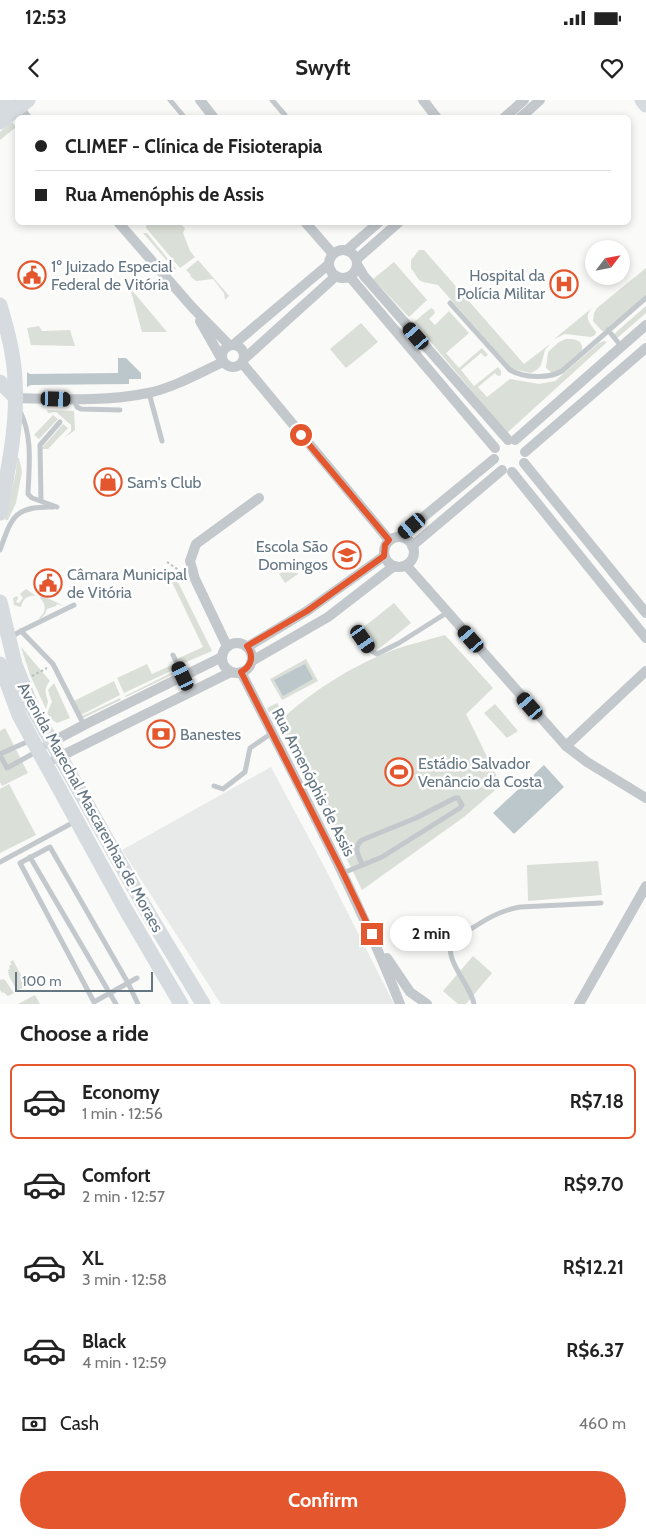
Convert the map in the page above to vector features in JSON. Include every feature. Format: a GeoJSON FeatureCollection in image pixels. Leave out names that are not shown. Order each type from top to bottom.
{"type":"FeatureCollection","features":[{"type":"Feature","properties":{"kind":"main road"},"geometry":{"type":"LineString","coordinates":[[642,100],[646,105]]}},
{"type":"Feature","properties":{"kind":"main road"},"geometry":{"type":"LineString","coordinates":[[0,106],[19,105]]}},
{"type":"Feature","properties":{"kind":"main road"},"geometry":{"type":"LineString","coordinates":[[0,122],[19,105]]}},
{"type":"Feature","properties":{"kind":"main road"},"geometry":{"type":"LineString","coordinates":[[0,305],[10,342],[16,399],[8,470],[0,513]]}},
{"type":"Feature","properties":{"kind":"main road"},"geometry":{"type":"LineString","coordinates":[[0,382],[16,399]]}},
{"type":"Feature","properties":{"kind":"main road","name":"Avenida Marechal Mascarenhas de Moraes"},"geometry":{"type":"LineString","coordinates":[[0,602],[15,635],[21,682],[31,705],[151,918],[203,1004]]}},
{"type":"Feature","properties":{"kind":"main road","name":"Avenida Marechal Mascarenhas de Moraes"},"geometry":{"type":"LineString","coordinates":[[0,664],[19,715],[128,912],[155,968],[181,1004]]}},
{"type":"Feature","properties":{"kind":"street"},"geometry":{"type":"LineString","coordinates":[[423,100],[435,115]]}},
{"type":"Feature","properties":{"kind":"street"},"geometry":{"type":"LineString","coordinates":[[507,115],[524,100]]}},
{"type":"Feature","properties":{"kind":"street"},"geometry":{"type":"LineString","coordinates":[[523,115],[540,100]]}},
{"type":"Feature","properties":{"kind":"street"},"geometry":{"type":"LineString","coordinates":[[205,102],[212,115]]}},
{"type":"Feature","properties":{"kind":"street"},"geometry":{"type":"LineString","coordinates":[[121,225],[192,307],[231,345],[242,350],[243,361],[264,390],[394,539],[407,540],[412,546],[413,557],[406,565],[394,566],[384,556],[385,545],[394,539],[495,454],[500,442],[511,440],[646,325]]}},
{"type":"Feature","properties":{"kind":"street"},"geometry":{"type":"LineString","coordinates":[[307,225],[331,259],[331,270],[336,276],[342,278],[354,273],[357,263],[396,225]]}},
{"type":"Feature","properties":{"kind":"street"},"geometry":{"type":"LineString","coordinates":[[347,250],[376,225]]}},
{"type":"Feature","properties":{"kind":"street"},"geometry":{"type":"LineString","coordinates":[[222,360],[223,350],[341,250],[352,252],[364,276],[511,440],[523,447],[525,452],[524,463],[519,469],[507,471],[412,546]]}},
{"type":"Feature","properties":{"kind":"street"},"geometry":{"type":"LineString","coordinates":[[232,368],[240,366],[243,361],[336,276]]}},
{"type":"Feature","properties":{"kind":"street"},"geometry":{"type":"LineString","coordinates":[[350,276],[495,454],[496,463],[507,471],[560,532],[646,638]]}},
{"type":"Feature","properties":{"kind":"street"},"geometry":{"type":"LineString","coordinates":[[192,307],[222,360],[228,367],[264,390]]}},
{"type":"Feature","properties":{"kind":"street"},"geometry":{"type":"LineString","coordinates":[[525,452],[646,349],[634,335]]}},
{"type":"Feature","properties":{"kind":"street"},"geometry":{"type":"LineString","coordinates":[[16,399],[73,399],[149,393],[222,360]]}},
{"type":"Feature","properties":{"kind":"street"},"geometry":{"type":"LineString","coordinates":[[524,463],[646,613]]}},
{"type":"Feature","properties":{"kind":"street"},"geometry":{"type":"LineString","coordinates":[[227,646],[194,578],[190,561],[196,544],[259,498]]}},
{"type":"Feature","properties":{"kind":"street"},"geometry":{"type":"LineString","coordinates":[[560,532],[572,522]]}},
{"type":"Feature","properties":{"kind":"street"},"geometry":{"type":"LineString","coordinates":[[247,646],[307,611],[384,556]]}},
{"type":"Feature","properties":{"kind":"street"},"geometry":{"type":"LineString","coordinates":[[406,565],[566,746],[587,762],[646,798]]}},
{"type":"Feature","properties":{"kind":"street"},"geometry":{"type":"LineString","coordinates":[[40,752],[60,756],[250,666],[252,661],[328,618],[394,566]]}},
{"type":"Feature","properties":{"kind":"street"},"geometry":{"type":"LineString","coordinates":[[606,590],[619,579]]}},
{"type":"Feature","properties":{"kind":"street"},"geometry":{"type":"LineString","coordinates":[[236,672],[224,666],[222,653],[227,646],[237,642],[247,646],[252,661]]}},
{"type":"Feature","properties":{"kind":"street"},"geometry":{"type":"LineString","coordinates":[[40,752],[47,745],[84,725],[222,657]]}},
{"type":"Feature","properties":{"kind":"street","name":"Rua Amenóphis de Assis"},"geometry":{"type":"LineString","coordinates":[[236,672],[272,733],[343,873],[372,934],[400,1004]]}},
{"type":"Feature","properties":{"kind":"street"},"geometry":{"type":"LineString","coordinates":[[566,746],[646,672]]}},
{"type":"Feature","properties":{"kind":"street"},"geometry":{"type":"LineString","coordinates":[[128,703],[137,718]]}},
{"type":"Feature","properties":{"kind":"street"},"geometry":{"type":"LineString","coordinates":[[579,1004],[646,886]]}},
{"type":"Feature","properties":{"kind":"street","name":"Rua Amenóphis de Assis"},"geometry":{"type":"LineString","coordinates":[[372,934],[399,978],[410,992],[427,1004]]}},
{"type":"Feature","properties":{"kind":"lane"},"geometry":{"type":"LineString","coordinates":[[170,100],[182,115]]}},
{"type":"Feature","properties":{"kind":"lane"},"geometry":{"type":"LineString","coordinates":[[272,100],[284,115]]}},
{"type":"Feature","properties":{"kind":"lane"},"geometry":{"type":"LineString","coordinates":[[450,303],[510,370],[523,375],[551,376],[562,371],[646,298]]}},
{"type":"Feature","properties":{"kind":"lane"},"geometry":{"type":"LineString","coordinates":[[608,330],[621,346]]}},
{"type":"Feature","properties":{"kind":"lane"},"geometry":{"type":"LineString","coordinates":[[149,393],[162,441]]}},
{"type":"Feature","properties":{"kind":"lane"},"geometry":{"type":"LineString","coordinates":[[0,550],[7,530],[19,513],[27,508],[34,507],[57,508],[32,498],[28,494],[30,442],[25,421],[16,399]]}},
{"type":"Feature","properties":{"kind":"lane"},"geometry":{"type":"LineString","coordinates":[[73,399],[77,407],[81,409],[120,410]]}},
{"type":"Feature","properties":{"kind":"lane"},"geometry":{"type":"LineString","coordinates":[[41,500],[40,445],[60,422]]}},
{"type":"Feature","properties":{"kind":"lane"},"geometry":{"type":"LineString","coordinates":[[74,605],[15,635],[53,664],[84,725]]}},
{"type":"Feature","properties":{"kind":"lane"},"geometry":{"type":"LineString","coordinates":[[355,628],[370,650],[377,654],[399,643],[448,612]]}},
{"type":"Feature","properties":{"kind":"lane"},"geometry":{"type":"LineString","coordinates":[[173,655],[183,676]]}},
{"type":"Feature","properties":{"kind":"lane"},"geometry":{"type":"LineString","coordinates":[[214,786],[223,789],[242,775],[245,772],[250,748],[272,733]]}},
{"type":"Feature","properties":{"kind":"lane"},"geometry":{"type":"LineString","coordinates":[[0,746],[7,751]]}},
{"type":"Feature","properties":{"kind":"lane"},"geometry":{"type":"LineString","coordinates":[[7,751],[40,752],[7,768],[0,755],[7,751]]}},
{"type":"Feature","properties":{"kind":"lane"},"geometry":{"type":"LineString","coordinates":[[343,873],[382,856],[460,808],[462,805],[461,801],[455,798],[416,818],[362,840],[358,843],[357,848],[362,864]]}},
{"type":"Feature","properties":{"kind":"lane"},"geometry":{"type":"LineString","coordinates":[[0,862],[77,820]]}},
{"type":"Feature","properties":{"kind":"lane"},"geometry":{"type":"LineString","coordinates":[[137,978],[128,983],[110,993],[94,1003],[20,862],[50,847],[128,983],[138,1004]]}},
{"type":"Feature","properties":{"kind":"lane"},"geometry":{"type":"LineString","coordinates":[[30,856],[116,1004]]}},
{"type":"Feature","properties":{"kind":"lane"},"geometry":{"type":"LineString","coordinates":[[474,1004],[470,990],[454,965],[450,949],[450,944],[454,940],[496,913],[507,909],[520,906],[601,903]]}},
{"type":"Feature","properties":{"kind":"path"},"geometry":{"type":"LineString","coordinates":[[167,562],[174,568],[194,578]]}},
{"type":"Feature","properties":{"kind":"path"},"geometry":{"type":"LineString","coordinates":[[21,682],[53,664]]}},
{"type":"Feature","properties":{"kind":"shaded area"},"geometry":{"type":"Polygon","coordinates":[[[12,122],[15,126],[0,140],[0,132],[12,122]]]}},
{"type":"Feature","properties":{"kind":"shaded area"},"geometry":{"type":"Polygon","coordinates":[[[146,225],[181,225],[185,228],[183,233],[190,251],[195,257],[180,268],[146,228],[146,225]]]}},
{"type":"Feature","properties":{"kind":"shaded area"},"geometry":{"type":"Polygon","coordinates":[[[143,233],[147,233],[175,270],[143,233]]]}},
{"type":"Feature","properties":{"kind":"shaded area"},"geometry":{"type":"Polygon","coordinates":[[[419,250],[424,250],[524,364],[550,344],[545,350],[538,369],[531,373],[512,369],[438,285],[419,280],[411,268],[411,260],[419,250]]]}},
{"type":"Feature","properties":{"kind":"shaded area"},"geometry":{"type":"Polygon","coordinates":[[[198,260],[229,296],[225,300],[224,293],[213,279],[196,281],[190,276],[186,270],[198,260]]]}},
{"type":"Feature","properties":{"kind":"shaded area"},"geometry":{"type":"Polygon","coordinates":[[[394,262],[427,300],[409,317],[373,279],[394,262]]]}},
{"type":"Feature","properties":{"kind":"shaded area"},"geometry":{"type":"Polygon","coordinates":[[[646,268],[646,297],[606,331],[602,331],[593,321],[594,313],[597,308],[625,285],[630,285],[630,281],[646,268]]]}},
{"type":"Feature","properties":{"kind":"shaded area"},"geometry":{"type":"Polygon","coordinates":[[[130,288],[167,332],[142,332],[130,288]]]}},
{"type":"Feature","properties":{"kind":"shaded area"},"geometry":{"type":"Polygon","coordinates":[[[646,306],[646,313],[616,339],[614,334],[646,306]]]}},
{"type":"Feature","properties":{"kind":"shaded area"},"geometry":{"type":"Polygon","coordinates":[[[431,308],[435,313],[429,319],[435,325],[449,311],[469,333],[446,353],[459,368],[482,348],[488,355],[485,357],[481,353],[461,370],[474,386],[498,367],[501,371],[501,375],[498,376],[495,373],[478,387],[487,397],[510,379],[539,384],[555,381],[599,343],[607,342],[507,433],[414,322],[431,308]]]}},
{"type":"Feature","properties":{"kind":"shaded area"},"geometry":{"type":"Polygon","coordinates":[[[592,308],[588,318],[596,332],[595,335],[591,337],[565,334],[554,339],[592,308]]]}},
{"type":"Feature","properties":{"kind":"shaded area"},"geometry":{"type":"Polygon","coordinates":[[[361,323],[378,342],[346,368],[330,349],[361,323]]]}},
{"type":"Feature","properties":{"kind":"shaded area"},"geometry":{"type":"Polygon","coordinates":[[[39,326],[42,331],[70,330],[75,346],[31,345],[27,328],[39,326]]]}},
{"type":"Feature","properties":{"kind":"shaded area"},"geometry":{"type":"Polygon","coordinates":[[[566,339],[579,342],[582,350],[558,372],[552,373],[546,368],[548,352],[559,342],[566,339]]]}},
{"type":"Feature","properties":{"kind":"shaded area"},"geometry":{"type":"Polygon","coordinates":[[[118,358],[126,358],[141,373],[141,379],[129,379],[129,384],[31,385],[27,387],[27,372],[30,374],[118,373],[118,358]]]}},
{"type":"Feature","properties":{"kind":"shaded area"},"geometry":{"type":"Polygon","coordinates":[[[47,410],[74,411],[75,430],[64,438],[71,431],[71,425],[56,412],[48,413],[47,410]]]}},
{"type":"Feature","properties":{"kind":"shaded area"},"geometry":{"type":"Polygon","coordinates":[[[53,415],[58,419],[39,439],[34,435],[53,415]]]}},
{"type":"Feature","properties":{"kind":"shaded area"},"geometry":{"type":"Polygon","coordinates":[[[63,424],[68,428],[48,449],[41,449],[63,424]]]}},
{"type":"Feature","properties":{"kind":"shaded area"},"geometry":{"type":"Polygon","coordinates":[[[17,458],[19,458],[22,472],[16,503],[8,520],[5,520],[16,472],[17,458]]]}},
{"type":"Feature","properties":{"kind":"shaded area"},"geometry":{"type":"Polygon","coordinates":[[[292,565],[298,574],[285,583],[279,574],[292,565]]]}},
{"type":"Feature","properties":{"kind":"shaded area"},"geometry":{"type":"Polygon","coordinates":[[[172,570],[212,651],[172,668],[173,670],[124,693],[117,678],[147,664],[152,674],[176,663],[177,659],[203,647],[170,578],[172,570]]]}},
{"type":"Feature","properties":{"kind":"shaded area"},"geometry":{"type":"Polygon","coordinates":[[[26,589],[36,596],[26,598],[21,607],[14,605],[13,598],[17,596],[16,602],[19,603],[23,598],[20,594],[26,589]]]}},
{"type":"Feature","properties":{"kind":"shaded area"},"geometry":{"type":"Polygon","coordinates":[[[41,595],[64,606],[57,604],[47,609],[40,619],[45,608],[40,598],[41,595]]]}},
{"type":"Feature","properties":{"kind":"shaded area"},"geometry":{"type":"Polygon","coordinates":[[[394,603],[411,623],[376,651],[360,630],[394,603]]]}},
{"type":"Feature","properties":{"kind":"shaded area","name":"Estádio Salvador Venâncio da Costa"},"geometry":{"type":"Polygon","coordinates":[[[445,635],[493,688],[466,714],[501,785],[464,817],[362,890],[279,720],[274,722],[267,708],[277,703],[285,716],[310,696],[350,670],[393,650],[445,635]]]}},
{"type":"Feature","properties":{"kind":"shaded area"},"geometry":{"type":"Polygon","coordinates":[[[21,647],[50,681],[46,689],[48,702],[46,709],[30,675],[21,647]]]}},
{"type":"Feature","properties":{"kind":"shaded area"},"geometry":{"type":"Polygon","coordinates":[[[306,659],[318,681],[282,700],[270,679],[306,659]]]}},
{"type":"Feature","properties":{"kind":"shaded area"},"geometry":{"type":"Polygon","coordinates":[[[305,664],[313,679],[283,696],[274,680],[305,664]]]}},
{"type":"Feature","properties":{"kind":"shaded area"},"geometry":{"type":"Polygon","coordinates":[[[173,672],[174,674],[125,696],[173,672]]]}},
{"type":"Feature","properties":{"kind":"shaded area"},"geometry":{"type":"Polygon","coordinates":[[[114,681],[120,695],[81,715],[74,701],[114,681]]]}},
{"type":"Feature","properties":{"kind":"shaded area"},"geometry":{"type":"Polygon","coordinates":[[[54,683],[70,718],[57,723],[47,713],[52,702],[48,690],[54,683]]]}},
{"type":"Feature","properties":{"kind":"shaded area"},"geometry":{"type":"Polygon","coordinates":[[[120,698],[121,700],[81,719],[80,717],[120,698]]]}},
{"type":"Feature","properties":{"kind":"shaded area"},"geometry":{"type":"Polygon","coordinates":[[[495,704],[518,731],[507,738],[484,713],[495,704]]]}},
{"type":"Feature","properties":{"kind":"shaded area"},"geometry":{"type":"Polygon","coordinates":[[[5,728],[28,773],[2,786],[0,782],[0,731],[5,728]]]}},
{"type":"Feature","properties":{"kind":"shaded area"},"geometry":{"type":"Polygon","coordinates":[[[544,765],[564,787],[514,834],[493,813],[544,765]]]}},
{"type":"Feature","properties":{"kind":"shaded area"},"geometry":{"type":"Polygon","coordinates":[[[271,767],[394,1004],[221,1004],[122,850],[271,767]]]}},
{"type":"Feature","properties":{"kind":"shaded area"},"geometry":{"type":"Polygon","coordinates":[[[9,784],[36,835],[0,853],[0,789],[9,784]]]}},
{"type":"Feature","properties":{"kind":"shaded area"},"geometry":{"type":"Polygon","coordinates":[[[598,861],[602,895],[528,901],[527,865],[598,861]]]}},
{"type":"Feature","properties":{"kind":"shaded area"},"geometry":{"type":"Polygon","coordinates":[[[473,956],[492,973],[466,1004],[458,1004],[443,991],[473,956]]]}},
{"type":"Feature","properties":{"kind":"shaded area"},"geometry":{"type":"Polygon","coordinates":[[[13,960],[24,981],[22,988],[17,991],[8,970],[12,964],[10,962],[13,960]]]}},
{"type":"Feature","properties":{"kind":"shaded area"},"geometry":{"type":"Polygon","coordinates":[[[3,979],[14,993],[8,996],[2,993],[0,990],[0,980],[3,979]]]}},
{"type":"Feature","properties":{"kind":"shaded area"},"geometry":{"type":"Polygon","coordinates":[[[35,995],[40,1004],[18,1004],[35,995]]]}},
{"type":"Feature","properties":{"kind":"place","name":"1º Juizado Especial Federal de Vitória"},"geometry":{"type":"Point","coordinates":[32,275]}},
{"type":"Feature","properties":{"kind":"place","name":"Hospital da Polícia Militar"},"geometry":{"type":"Point","coordinates":[564,284]}},
{"type":"Feature","properties":{"kind":"place","name":"Sam's Club"},"geometry":{"type":"Point","coordinates":[108,482]}},
{"type":"Feature","properties":{"kind":"place","name":"Escola São Domingos"},"geometry":{"type":"Point","coordinates":[347,555]}},
{"type":"Feature","properties":{"kind":"place","name":"Câmara Municipal de Vitória"},"geometry":{"type":"Point","coordinates":[48,583]}},
{"type":"Feature","properties":{"kind":"place","name":"Banestes"},"geometry":{"type":"Point","coordinates":[161,734]}},
{"type":"Feature","properties":{"kind":"place","name":"Estádio Salvador Venâncio da Costa"},"geometry":{"type":"Point","coordinates":[399,772]}},
{"type":"Feature","properties":{"kind":"route"},"geometry":{"type":"LineString","coordinates":[[301,435],[389,540],[385,545],[384,556],[307,611],[247,646],[252,656],[252,661],[250,666],[241,672],[372,934]]}}]}
